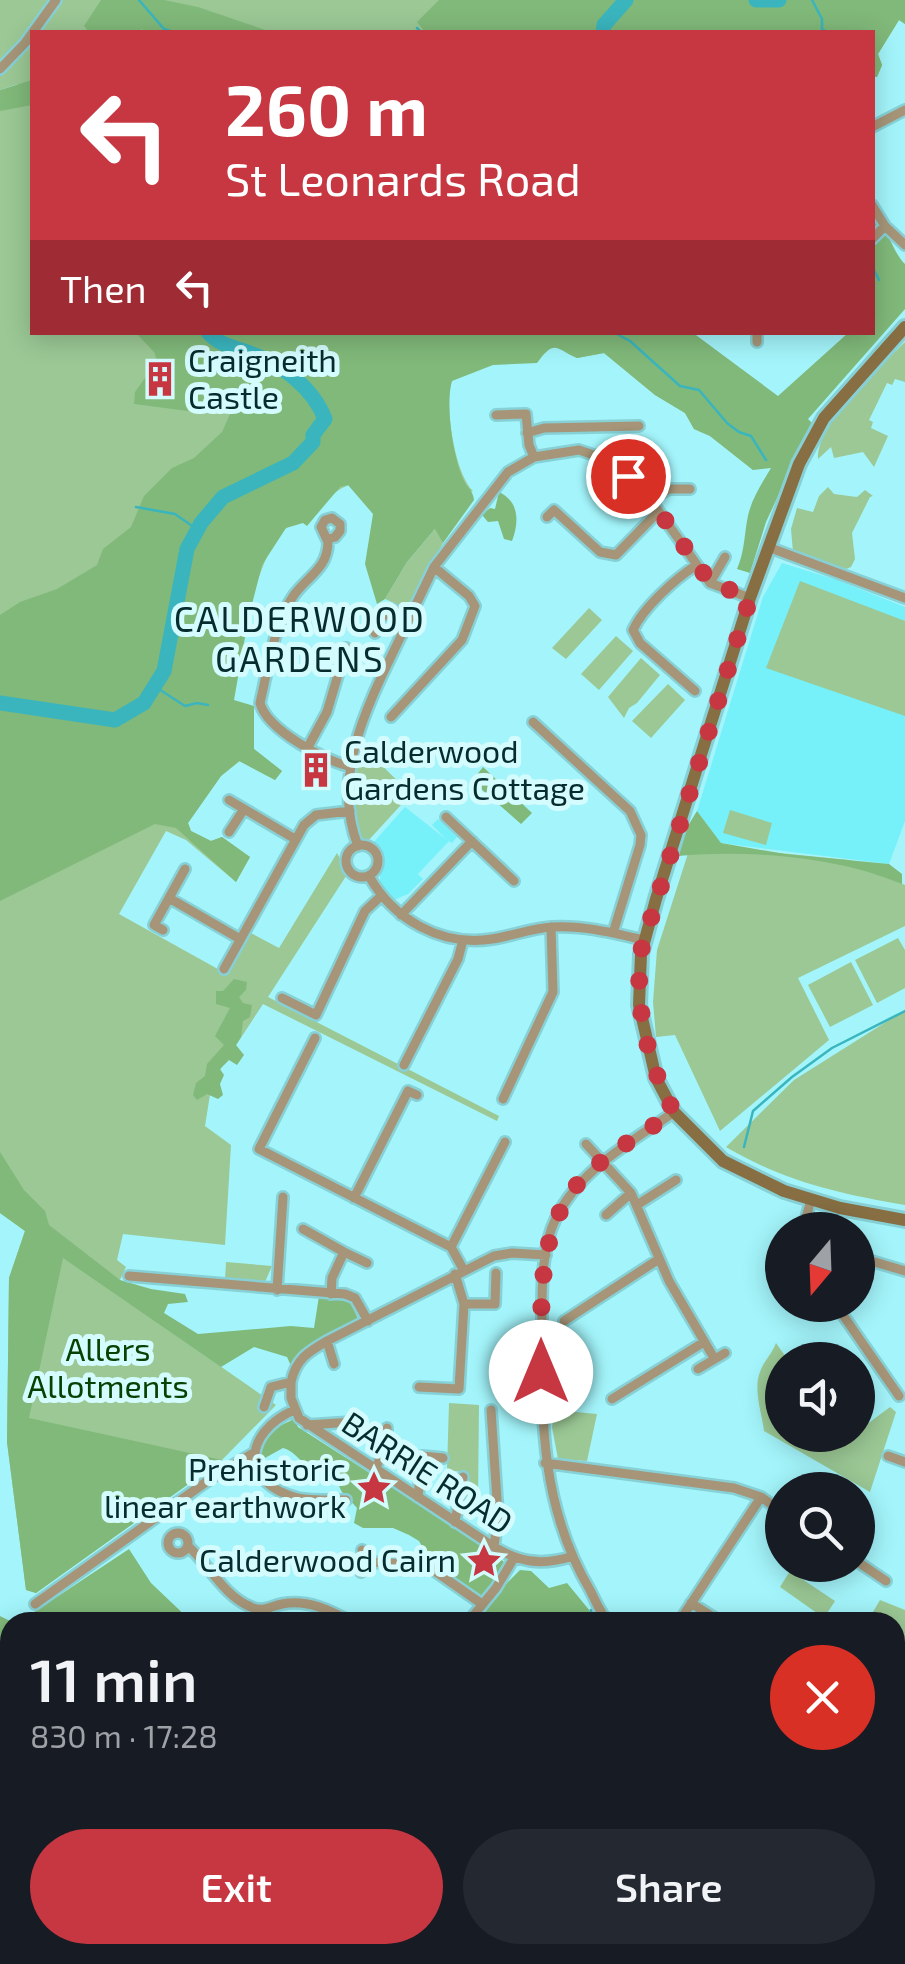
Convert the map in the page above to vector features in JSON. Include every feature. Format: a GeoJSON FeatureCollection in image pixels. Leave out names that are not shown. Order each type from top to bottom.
{"type":"FeatureCollection","features":[{"type":"Feature","properties":{"kind":"street"},"geometry":{"type":"LineString","coordinates":[[35,30],[56,0]]}},
{"type":"Feature","properties":{"kind":"street"},"geometry":{"type":"LineString","coordinates":[[0,69],[30,36]]}},
{"type":"Feature","properties":{"kind":"street"},"geometry":{"type":"LineString","coordinates":[[875,125],[905,110]]}},
{"type":"Feature","properties":{"kind":"street"},"geometry":{"type":"LineString","coordinates":[[875,209],[885,226],[905,245]]}},
{"type":"Feature","properties":{"kind":"street"},"geometry":{"type":"LineString","coordinates":[[875,236],[885,226]]}},
{"type":"Feature","properties":{"kind":"street"},"geometry":{"type":"LineString","coordinates":[[905,327],[824,418],[799,464],[750,598],[644,940],[639,1005],[656,1078],[674,1112],[724,1161],[776,1188],[905,1220]]}},
{"type":"Feature","properties":{"kind":"street"},"geometry":{"type":"LineString","coordinates":[[496,415],[526,414],[534,457]]}},
{"type":"Feature","properties":{"kind":"street"},"geometry":{"type":"LineString","coordinates":[[527,433],[544,428],[639,426]]}},
{"type":"Feature","properties":{"kind":"street"},"geometry":{"type":"LineString","coordinates":[[611,461],[620,448],[644,452]]}},
{"type":"Feature","properties":{"kind":"street"},"geometry":{"type":"LineString","coordinates":[[358,846],[350,811],[351,767],[364,718],[434,567],[508,472],[534,457],[579,450],[611,461],[650,499],[710,582],[750,598]]}},
{"type":"Feature","properties":{"kind":"street"},"geometry":{"type":"LineString","coordinates":[[650,499],[670,490],[690,490]]}},
{"type":"Feature","properties":{"kind":"street"},"geometry":{"type":"LineString","coordinates":[[547,517],[554,510],[600,552],[616,555],[657,512]]}},
{"type":"Feature","properties":{"kind":"street"},"geometry":{"type":"LineString","coordinates":[[328,539],[320,570],[298,590],[286,608],[260,703],[263,716],[272,724],[326,758],[351,767]]}},
{"type":"Feature","properties":{"kind":"street"},"geometry":{"type":"LineString","coordinates":[[768,547],[905,598]]}},
{"type":"Feature","properties":{"kind":"street"},"geometry":{"type":"LineString","coordinates":[[710,582],[725,557]]}},
{"type":"Feature","properties":{"kind":"street"},"geometry":{"type":"LineString","coordinates":[[695,566],[677,577],[638,619],[633,630],[640,643],[695,691]]}},
{"type":"Feature","properties":{"kind":"street"},"geometry":{"type":"LineString","coordinates":[[391,717],[462,640],[474,606],[469,596],[434,567]]}},
{"type":"Feature","properties":{"kind":"street"},"geometry":{"type":"LineString","coordinates":[[375,633],[380,618],[394,610],[410,617]]}},
{"type":"Feature","properties":{"kind":"street"},"geometry":{"type":"LineString","coordinates":[[308,746],[327,712],[346,648]]}},
{"type":"Feature","properties":{"kind":"street"},"geometry":{"type":"LineString","coordinates":[[533,722],[630,811],[638,827],[638,854],[613,932]]}},
{"type":"Feature","properties":{"kind":"street"},"geometry":{"type":"LineString","coordinates":[[229,800],[296,839]]}},
{"type":"Feature","properties":{"kind":"street"},"geometry":{"type":"LineString","coordinates":[[229,832],[244,808]]}},
{"type":"Feature","properties":{"kind":"street"},"geometry":{"type":"LineString","coordinates":[[224,968],[304,825],[316,815],[350,811]]}},
{"type":"Feature","properties":{"kind":"street"},"geometry":{"type":"LineString","coordinates":[[446,816],[514,880]]}},
{"type":"Feature","properties":{"kind":"street"},"geometry":{"type":"LineString","coordinates":[[402,916],[472,841]]}},
{"type":"Feature","properties":{"kind":"street"},"geometry":{"type":"LineString","coordinates":[[358,846],[373,849],[378,858],[377,868],[369,876],[356,876],[347,865],[347,855],[358,846]]}},
{"type":"Feature","properties":{"kind":"street"},"geometry":{"type":"LineString","coordinates":[[163,930],[154,925],[185,869]]}},
{"type":"Feature","properties":{"kind":"street"},"geometry":{"type":"LineString","coordinates":[[369,876],[381,896],[402,916],[437,934],[463,940],[493,939],[551,927],[613,932],[644,940]]}},
{"type":"Feature","properties":{"kind":"street"},"geometry":{"type":"LineString","coordinates":[[282,998],[316,1015],[365,911],[381,896]]}},
{"type":"Feature","properties":{"kind":"street"},"geometry":{"type":"LineString","coordinates":[[168,898],[240,939]]}},
{"type":"Feature","properties":{"kind":"street"},"geometry":{"type":"LineString","coordinates":[[503,1099],[552,992],[551,927]]}},
{"type":"Feature","properties":{"kind":"street"},"geometry":{"type":"LineString","coordinates":[[404,1065],[458,959],[463,940]]}},
{"type":"Feature","properties":{"kind":"street"},"geometry":{"type":"LineString","coordinates":[[316,1038],[259,1149],[451,1247]]}},
{"type":"Feature","properties":{"kind":"street"},"geometry":{"type":"LineString","coordinates":[[354,1198],[408,1091],[417,1095]]}},
{"type":"Feature","properties":{"kind":"street"},"geometry":{"type":"LineString","coordinates":[[603,1612],[570,1556],[545,1463],[541,1406],[546,1255],[554,1222],[568,1196],[587,1174],[674,1112]]}},
{"type":"Feature","properties":{"kind":"street"},"geometry":{"type":"LineString","coordinates":[[419,1387],[459,1390],[464,1304],[451,1247],[505,1142]]}},
{"type":"Feature","properties":{"kind":"street"},"geometry":{"type":"LineString","coordinates":[[586,1144],[631,1193],[659,1259],[714,1358]]}},
{"type":"Feature","properties":{"kind":"street"},"geometry":{"type":"LineString","coordinates":[[638,1205],[676,1180]]}},
{"type":"Feature","properties":{"kind":"street"},"geometry":{"type":"LineString","coordinates":[[606,1215],[631,1193]]}},
{"type":"Feature","properties":{"kind":"street"},"geometry":{"type":"LineString","coordinates":[[277,1290],[283,1197]]}},
{"type":"Feature","properties":{"kind":"street"},"geometry":{"type":"LineString","coordinates":[[807,1212],[810,1199]]}},
{"type":"Feature","properties":{"kind":"street"},"geometry":{"type":"LineString","coordinates":[[302,1229],[367,1263]]}},
{"type":"Feature","properties":{"kind":"street"},"geometry":{"type":"LineString","coordinates":[[331,1294],[332,1278],[344,1252]]}},
{"type":"Feature","properties":{"kind":"street"},"geometry":{"type":"LineString","coordinates":[[264,1407],[271,1386],[291,1382],[304,1354],[327,1341],[459,1272],[504,1253],[546,1255]]}},
{"type":"Feature","properties":{"kind":"street"},"geometry":{"type":"LineString","coordinates":[[564,1321],[659,1259]]}},
{"type":"Feature","properties":{"kind":"street"},"geometry":{"type":"LineString","coordinates":[[875,1261],[905,1271]]}},
{"type":"Feature","properties":{"kind":"street"},"geometry":{"type":"LineString","coordinates":[[464,1304],[496,1304],[496,1273]]}},
{"type":"Feature","properties":{"kind":"street"},"geometry":{"type":"LineString","coordinates":[[129,1276],[355,1298],[368,1321]]}},
{"type":"Feature","properties":{"kind":"street"},"geometry":{"type":"LineString","coordinates":[[848,1322],[899,1396]]}},
{"type":"Feature","properties":{"kind":"street"},"geometry":{"type":"LineString","coordinates":[[327,1341],[334,1364]]}},
{"type":"Feature","properties":{"kind":"street"},"geometry":{"type":"LineString","coordinates":[[612,1399],[704,1342]]}},
{"type":"Feature","properties":{"kind":"street"},"geometry":{"type":"LineString","coordinates":[[698,1369],[725,1353]]}},
{"type":"Feature","properties":{"kind":"street","name":"BARRIE ROAD"},"geometry":{"type":"LineString","coordinates":[[291,1382],[294,1410],[307,1425],[494,1547],[534,1563],[570,1556]]}},
{"type":"Feature","properties":{"kind":"street"},"geometry":{"type":"LineString","coordinates":[[294,1410],[270,1423],[258,1437],[252,1454],[257,1468],[266,1480],[296,1498],[346,1500]]}},
{"type":"Feature","properties":{"kind":"street"},"geometry":{"type":"LineString","coordinates":[[491,1410],[498,1515],[494,1547]]}},
{"type":"Feature","properties":{"kind":"street"},"geometry":{"type":"LineString","coordinates":[[307,1425],[353,1422]]}},
{"type":"Feature","properties":{"kind":"street"},"geometry":{"type":"LineString","coordinates":[[375,1470],[386,1444],[387,1428]]}},
{"type":"Feature","properties":{"kind":"street"},"geometry":{"type":"LineString","coordinates":[[34,1604],[212,1477],[252,1454]]}},
{"type":"Feature","properties":{"kind":"street"},"geometry":{"type":"LineString","coordinates":[[418,1497],[422,1456],[443,1458]]}},
{"type":"Feature","properties":{"kind":"street"},"geometry":{"type":"LineString","coordinates":[[888,1456],[905,1462]]}},
{"type":"Feature","properties":{"kind":"street"},"geometry":{"type":"LineString","coordinates":[[545,1463],[734,1488],[765,1500]]}},
{"type":"Feature","properties":{"kind":"street"},"geometry":{"type":"LineString","coordinates":[[455,1522],[463,1477]]}},
{"type":"Feature","properties":{"kind":"street"},"geometry":{"type":"LineString","coordinates":[[685,1612],[761,1497]]}},
{"type":"Feature","properties":{"kind":"street"},"geometry":{"type":"LineString","coordinates":[[188,1546],[226,1590],[249,1606],[262,1611],[300,1602],[333,1612]]}},
{"type":"Feature","properties":{"kind":"street"},"geometry":{"type":"LineString","coordinates":[[362,1550],[368,1562]]}},
{"type":"Feature","properties":{"kind":"street"},"geometry":{"type":"LineString","coordinates":[[476,1612],[514,1558]]}},
{"type":"Feature","properties":{"kind":"street"},"geometry":{"type":"LineString","coordinates":[[368,1562],[426,1565],[482,1604]]}},
{"type":"Feature","properties":{"kind":"street"},"geometry":{"type":"LineString","coordinates":[[361,1572],[368,1562]]}},
{"type":"Feature","properties":{"kind":"street"},"geometry":{"type":"LineString","coordinates":[[875,1574],[886,1581]]}},
{"type":"Feature","properties":{"kind":"street"},"geometry":{"type":"LineString","coordinates":[[692,1603],[706,1612]]}},
{"type":"Feature","properties":{"kind":"shaded area"},"geometry":{"type":"Polygon","coordinates":[[[782,563],[905,607],[905,821],[889,864],[721,843],[697,811],[763,597],[782,563]]]}},
{"type":"Feature","properties":{"kind":"shaded area"},"geometry":{"type":"Polygon","coordinates":[[[405,807],[447,840],[432,825],[438,819],[457,837],[418,874],[423,879],[408,894],[394,900],[380,884],[380,851],[373,843],[405,807]]]}},
{"type":"Feature","properties":{"kind":"green space","name":"Allers Allotments"},"geometry":{"type":"Polygon","coordinates":[[[0,0],[905,0],[905,24],[899,20],[878,54],[882,65],[877,77],[875,30],[30,30],[30,335],[696,335],[812,423],[753,470],[710,436],[694,429],[685,413],[655,395],[604,353],[577,358],[565,348],[554,347],[485,361],[451,381],[449,392],[456,455],[473,491],[377,516],[353,484],[335,493],[310,516],[289,526],[276,540],[256,587],[230,718],[253,726],[254,749],[282,771],[275,780],[240,761],[221,776],[188,823],[191,831],[211,841],[222,837],[250,857],[236,882],[186,840],[166,831],[119,914],[225,973],[249,932],[279,948],[337,853],[348,873],[268,997],[499,1116],[497,1121],[263,1004],[212,1082],[205,1126],[231,1145],[225,1245],[123,1234],[117,1260],[126,1267],[120,1280],[63,1257],[276,1405],[222,1460],[36,1593],[26,1590],[7,1442],[9,1278],[25,1231],[0,1213],[0,95],[18,84],[0,90],[0,0]]]}},
{"type":"Feature","properties":{"kind":"green space"},"geometry":{"type":"Polygon","coordinates":[[[101,0],[164,0],[265,30],[87,30],[84,26],[101,0]]]}},
{"type":"Feature","properties":{"kind":"green space"},"geometry":{"type":"Polygon","coordinates":[[[439,0],[905,0],[905,24],[899,20],[878,54],[882,65],[877,77],[875,30],[423,30],[417,22],[439,0]]]}},
{"type":"Feature","properties":{"kind":"green space"},"geometry":{"type":"Polygon","coordinates":[[[30,81],[30,105],[0,111],[0,90],[30,81]]]}},
{"type":"Feature","properties":{"kind":"green space"},"geometry":{"type":"Polygon","coordinates":[[[875,213],[905,264],[905,309],[808,419],[812,423],[766,522],[750,573],[737,569],[751,507],[771,468],[753,470],[710,436],[694,429],[685,413],[655,395],[604,353],[577,358],[552,348],[537,363],[493,365],[452,381],[449,403],[453,444],[459,469],[474,500],[443,543],[435,529],[407,562],[385,599],[377,604],[365,564],[373,514],[348,485],[340,487],[307,526],[303,523],[286,528],[262,565],[234,700],[254,706],[254,749],[282,771],[275,780],[239,761],[221,776],[188,823],[191,831],[211,841],[222,837],[250,857],[236,882],[176,828],[155,824],[0,901],[0,615],[20,602],[57,589],[97,565],[103,549],[131,527],[144,496],[172,468],[194,458],[222,432],[234,405],[231,397],[188,411],[134,404],[135,392],[157,361],[138,335],[696,335],[778,396],[846,335],[875,335],[875,213]]]}},
{"type":"Feature","properties":{"kind":"green space"},"geometry":{"type":"Polygon","coordinates":[[[905,342],[905,382],[895,379],[892,385],[887,383],[869,420],[873,422],[871,428],[888,436],[874,467],[863,452],[834,458],[831,447],[818,459],[820,445],[838,413],[905,342]]]}},
{"type":"Feature","properties":{"kind":"green space"},"geometry":{"type":"Polygon","coordinates":[[[828,487],[834,494],[857,497],[865,490],[873,496],[852,533],[855,559],[846,569],[793,552],[791,529],[797,508],[813,512],[819,496],[828,487]]]}},
{"type":"Feature","properties":{"kind":"green space"},"geometry":{"type":"Polygon","coordinates":[[[499,492],[516,512],[512,541],[504,539],[498,521],[488,522],[482,515],[490,508],[495,509],[499,492]]]}},
{"type":"Feature","properties":{"kind":"green space"},"geometry":{"type":"Polygon","coordinates":[[[436,528],[443,543],[406,608],[385,599],[407,562],[436,528]]]}},
{"type":"Feature","properties":{"kind":"green space"},"geometry":{"type":"Polygon","coordinates":[[[800,581],[905,621],[905,716],[766,668],[800,581]]]}},
{"type":"Feature","properties":{"kind":"green space"},"geometry":{"type":"Polygon","coordinates":[[[589,608],[602,620],[566,659],[552,648],[589,608]]]}},
{"type":"Feature","properties":{"kind":"green space"},"geometry":{"type":"Polygon","coordinates":[[[616,636],[633,651],[599,690],[581,674],[616,636]]]}},
{"type":"Feature","properties":{"kind":"green space"},"geometry":{"type":"Polygon","coordinates":[[[641,658],[660,675],[624,718],[608,697],[641,658]]]}},
{"type":"Feature","properties":{"kind":"green space"},"geometry":{"type":"Polygon","coordinates":[[[668,684],[685,700],[651,738],[632,721],[668,684]]]}},
{"type":"Feature","properties":{"kind":"green space"},"geometry":{"type":"Polygon","coordinates":[[[361,745],[411,794],[367,842],[361,840],[353,804],[353,781],[361,745]]]}},
{"type":"Feature","properties":{"kind":"green space"},"geometry":{"type":"Polygon","coordinates":[[[483,767],[532,813],[521,824],[472,781],[483,767]]]}},
{"type":"Feature","properties":{"kind":"green space"},"geometry":{"type":"Polygon","coordinates":[[[730,810],[772,823],[766,845],[723,833],[730,810]]]}},
{"type":"Feature","properties":{"kind":"green space"},"geometry":{"type":"Polygon","coordinates":[[[697,811],[721,843],[889,864],[902,874],[902,884],[847,866],[787,857],[669,857],[697,811]]]}},
{"type":"Feature","properties":{"kind":"green space"},"geometry":{"type":"Polygon","coordinates":[[[691,844],[849,860],[905,885],[905,926],[798,978],[829,1040],[720,1131],[675,1035],[656,1037],[653,1002],[657,950],[691,844]]]}},
{"type":"Feature","properties":{"kind":"green space"},"geometry":{"type":"Polygon","coordinates":[[[898,938],[905,950],[905,988],[877,1003],[855,960],[898,938]]]}},
{"type":"Feature","properties":{"kind":"green space"},"geometry":{"type":"Polygon","coordinates":[[[851,962],[873,1005],[830,1027],[808,985],[851,962]]]}},
{"type":"Feature","properties":{"kind":"green space"},"geometry":{"type":"Polygon","coordinates":[[[234,979],[247,982],[239,997],[243,1003],[252,1005],[236,1045],[244,1055],[237,1065],[229,1060],[220,1069],[224,1075],[220,1084],[223,1095],[218,1099],[207,1094],[197,1100],[193,1095],[196,1083],[205,1076],[207,1064],[224,1045],[215,1036],[230,1008],[216,1004],[216,991],[223,991],[234,979]]]}},
{"type":"Feature","properties":{"kind":"green space"},"geometry":{"type":"Polygon","coordinates":[[[905,1010],[905,1205],[812,1185],[726,1147],[794,1080],[905,1010]]]}},
{"type":"Feature","properties":{"kind":"green space"},"geometry":{"type":"Polygon","coordinates":[[[0,1152],[24,1190],[45,1211],[49,1225],[120,1280],[185,1294],[188,1302],[168,1304],[164,1313],[198,1334],[291,1326],[314,1328],[319,1296],[351,1302],[358,1319],[319,1341],[291,1366],[287,1357],[254,1347],[221,1367],[63,1258],[29,1418],[222,1460],[36,1593],[26,1590],[7,1442],[9,1278],[25,1231],[0,1213],[0,1152]]]}},
{"type":"Feature","properties":{"kind":"green space"},"geometry":{"type":"Polygon","coordinates":[[[226,1262],[272,1266],[265,1282],[225,1280],[226,1262]]]}},
{"type":"Feature","properties":{"kind":"green space"},"geometry":{"type":"Polygon","coordinates":[[[765,1361],[765,1432],[758,1394],[765,1361]]]}},
{"type":"Feature","properties":{"kind":"green space"},"geometry":{"type":"Polygon","coordinates":[[[449,1403],[479,1405],[478,1501],[466,1501],[469,1473],[447,1470],[449,1403]]]}},
{"type":"Feature","properties":{"kind":"green space"},"geometry":{"type":"Polygon","coordinates":[[[890,1407],[896,1412],[875,1477],[875,1472],[835,1472],[800,1452],[875,1452],[875,1418],[890,1407]]]}},
{"type":"Feature","properties":{"kind":"green space"},"geometry":{"type":"Polygon","coordinates":[[[555,1410],[597,1414],[587,1461],[558,1459],[552,1427],[555,1410]]]}},
{"type":"Feature","properties":{"kind":"green space"},"geometry":{"type":"Polygon","coordinates":[[[294,1419],[298,1427],[504,1562],[507,1571],[482,1602],[453,1575],[432,1563],[419,1541],[393,1528],[363,1528],[354,1523],[357,1508],[341,1491],[338,1476],[305,1463],[283,1448],[265,1458],[258,1450],[265,1433],[294,1419]]]}},
{"type":"Feature","properties":{"kind":"green space"},"geometry":{"type":"Polygon","coordinates":[[[129,1549],[151,1583],[181,1612],[34,1612],[129,1549]]]}},
{"type":"Feature","properties":{"kind":"green space"},"geometry":{"type":"Polygon","coordinates":[[[520,1570],[531,1571],[549,1588],[567,1583],[591,1612],[485,1612],[520,1570]]]}},
{"type":"Feature","properties":{"kind":"green space"},"geometry":{"type":"Polygon","coordinates":[[[783,1582],[806,1582],[835,1601],[828,1612],[815,1612],[780,1587],[783,1582]]]}},
{"type":"Feature","properties":{"kind":"green space"},"geometry":{"type":"Polygon","coordinates":[[[880,1600],[905,1610],[905,1612],[873,1612],[880,1600]]]}},
{"type":"Feature","properties":{"kind":"waterway"},"geometry":{"type":"LineString","coordinates":[[139,0],[167,30]]}},
{"type":"Feature","properties":{"kind":"waterway"},"geometry":{"type":"LineString","coordinates":[[603,30],[626,0]]}},
{"type":"Feature","properties":{"kind":"waterway"},"geometry":{"type":"LineString","coordinates":[[756,0],[779,0]]}},
{"type":"Feature","properties":{"kind":"waterway"},"geometry":{"type":"LineString","coordinates":[[812,0],[824,30]]}},
{"type":"Feature","properties":{"kind":"waterway"},"geometry":{"type":"LineString","coordinates":[[875,272],[879,280]]}},
{"type":"Feature","properties":{"kind":"waterway"},"geometry":{"type":"LineString","coordinates":[[0,703],[115,720],[144,703],[164,671],[187,549],[201,523],[223,497],[293,463],[313,442],[313,435],[325,419],[304,387],[274,364],[211,335]]}},
{"type":"Feature","properties":{"kind":"waterway"},"geometry":{"type":"LineString","coordinates":[[619,335],[680,386],[699,390],[727,423],[751,436],[766,460]]}},
{"type":"Feature","properties":{"kind":"waterway"},"geometry":{"type":"LineString","coordinates":[[136,507],[175,514],[198,530]]}},
{"type":"Feature","properties":{"kind":"waterway"},"geometry":{"type":"LineString","coordinates":[[154,686],[185,706],[208,705]]}},
{"type":"Feature","properties":{"kind":"waterway"},"geometry":{"type":"LineString","coordinates":[[744,1147],[753,1111],[792,1077],[832,1048],[905,1011]]}},
{"type":"Feature","properties":{"kind":"place","name":"Craigneith Castle"},"geometry":{"type":"Point","coordinates":[160,379]}},
{"type":"Feature","properties":{"kind":"place","name":"Calderwood Gardens Cottage"},"geometry":{"type":"Point","coordinates":[316,770]}},
{"type":"Feature","properties":{"kind":"place","name":"Prehistoric linear earthwork"},"geometry":{"type":"Point","coordinates":[374,1488]}},
{"type":"Feature","properties":{"kind":"place","name":"Calderwood Cairn"},"geometry":{"type":"Point","coordinates":[484,1561]}},
{"type":"Feature","properties":{"kind":"district","name":"CALDERWOOD GARDENS"},"geometry":{"type":"Point","coordinates":[300,640]}},
{"type":"Feature","properties":{"kind":"route"},"geometry":{"type":"LineString","coordinates":[[541,1372],[546,1255],[554,1222],[568,1196],[587,1174],[674,1112],[656,1078],[645,1040],[639,1005],[640,954],[750,598],[710,582],[650,499],[628,476]]}}]}
